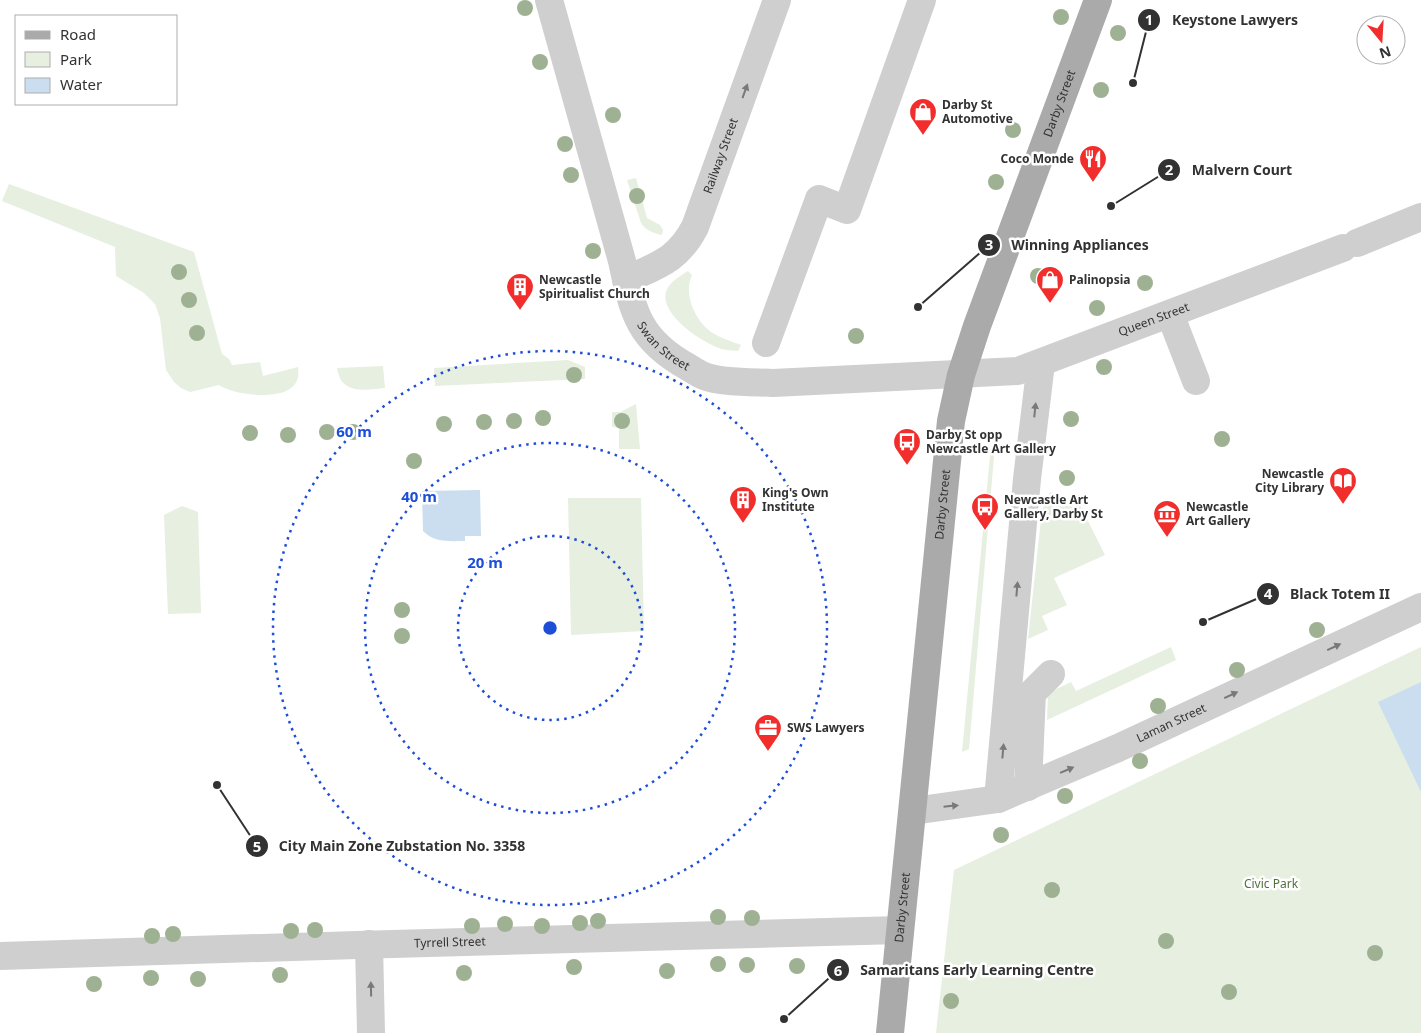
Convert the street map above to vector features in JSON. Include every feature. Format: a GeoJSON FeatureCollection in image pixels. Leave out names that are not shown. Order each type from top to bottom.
{"type":"FeatureCollection","features":[{"type":"Feature","properties":{"kind":"main road","name":"Darby Street"},"geometry":{"type":"LineString","coordinates":[[890,1033],[950,430],[961,375],[977,326],[1098,0]]}},
{"type":"Feature","properties":{"kind":"street","name":"Swan Street"},"geometry":{"type":"LineString","coordinates":[[549,0],[626,280],[639,321],[653,342],[668,354],[705,376],[734,381],[773,383],[900,376],[961,375]]}},
{"type":"Feature","properties":{"kind":"street","name":"Railway Street"},"geometry":{"type":"LineString","coordinates":[[626,280],[674,257],[688,242],[695,228],[777,0]]}},
{"type":"Feature","properties":{"kind":"street"},"geometry":{"type":"LineString","coordinates":[[766,343],[819,199],[847,210],[922,0]]}},
{"type":"Feature","properties":{"kind":"street","name":"Queen Street"},"geometry":{"type":"LineString","coordinates":[[961,375],[1018,371],[1421,217]]}},
{"type":"Feature","properties":{"kind":"street"},"geometry":{"type":"LineString","coordinates":[[1170,314],[1196,381]]}},
{"type":"Feature","properties":{"kind":"street"},"geometry":{"type":"LineString","coordinates":[[998,799],[1027,479],[1041,363]]}},
{"type":"Feature","properties":{"kind":"street","name":"Laman Street"},"geometry":{"type":"LineString","coordinates":[[912,810],[998,799],[1118,748],[1421,607]]}},
{"type":"Feature","properties":{"kind":"street"},"geometry":{"type":"LineString","coordinates":[[1028,786],[1032,692],[1051,674]]}},
{"type":"Feature","properties":{"kind":"street","name":"Tyrrell Street"},"geometry":{"type":"LineString","coordinates":[[0,956],[900,930]]}},
{"type":"Feature","properties":{"kind":"street"},"geometry":{"type":"LineString","coordinates":[[370,944],[371,1033]]}},
{"type":"Feature","properties":{"kind":"green space"},"geometry":{"type":"Polygon","coordinates":[[[636,178],[647,218],[660,225],[663,230],[662,235],[648,230],[641,223],[627,180],[636,178]]]}},
{"type":"Feature","properties":{"kind":"green space"},"geometry":{"type":"Polygon","coordinates":[[[9,184],[194,252],[222,354],[229,359],[232,365],[260,362],[263,376],[298,367],[298,376],[295,384],[284,392],[266,395],[244,394],[219,385],[190,392],[181,388],[174,382],[166,370],[160,318],[155,304],[144,293],[116,276],[115,247],[2,201],[9,184]]]}},
{"type":"Feature","properties":{"kind":"green space"},"geometry":{"type":"Polygon","coordinates":[[[688,271],[692,275],[689,290],[690,298],[700,321],[711,332],[741,345],[738,351],[721,349],[703,340],[693,334],[669,310],[666,301],[667,289],[675,280],[688,271]]]}},
{"type":"Feature","properties":{"kind":"green space"},"geometry":{"type":"Polygon","coordinates":[[[568,360],[585,367],[585,379],[435,386],[434,368],[568,360]]]}},
{"type":"Feature","properties":{"kind":"green space"},"geometry":{"type":"Polygon","coordinates":[[[383,366],[385,388],[368,390],[355,389],[345,384],[340,379],[337,368],[383,366]]]}},
{"type":"Feature","properties":{"kind":"green space"},"geometry":{"type":"Polygon","coordinates":[[[636,404],[640,449],[619,449],[619,428],[612,427],[612,412],[620,412],[636,404]]]}},
{"type":"Feature","properties":{"kind":"green space"},"geometry":{"type":"Polygon","coordinates":[[[995,445],[969,749],[962,752],[991,446],[995,445]]]}},
{"type":"Feature","properties":{"kind":"green space"},"geometry":{"type":"Polygon","coordinates":[[[1050,492],[1078,501],[1105,555],[1054,578],[1067,605],[1042,616],[1048,630],[1028,639],[1042,510],[1050,492]]]}},
{"type":"Feature","properties":{"kind":"green space"},"geometry":{"type":"Polygon","coordinates":[[[568,498],[641,498],[644,631],[571,635],[568,498]]]}},
{"type":"Feature","properties":{"kind":"green space"},"geometry":{"type":"Polygon","coordinates":[[[182,506],[198,512],[201,613],[168,614],[164,515],[182,506]]]}},
{"type":"Feature","properties":{"kind":"green space"},"geometry":{"type":"Polygon","coordinates":[[[1171,647],[1176,660],[1047,720],[1048,693],[1071,682],[1076,691],[1171,647]]]}},
{"type":"Feature","properties":{"kind":"green space","name":"Civic Park"},"geometry":{"type":"Polygon","coordinates":[[[1421,647],[1421,1033],[936,1033],[954,870],[1421,647]]]}},
{"type":"Feature","properties":{"kind":"water"},"geometry":{"type":"Polygon","coordinates":[[[480,490],[481,536],[465,536],[465,541],[448,541],[432,538],[423,531],[422,491],[480,490]]]}},
{"type":"Feature","properties":{"kind":"water"},"geometry":{"type":"Polygon","coordinates":[[[1421,682],[1421,792],[1378,702],[1421,682]]]}},
{"type":"Feature","properties":{"kind":"place","name":"Keystone Lawyers"},"geometry":{"type":"Point","coordinates":[1133,83]}},
{"type":"Feature","properties":{"kind":"place","name":"Darby St Automotive"},"geometry":{"type":"Point","coordinates":[923,136]}},
{"type":"Feature","properties":{"kind":"place","name":"Coco Monde"},"geometry":{"type":"Point","coordinates":[1093,183]}},
{"type":"Feature","properties":{"kind":"place","name":"Malvern Court"},"geometry":{"type":"Point","coordinates":[1111,206]}},
{"type":"Feature","properties":{"kind":"place","name":"Palinopsia"},"geometry":{"type":"Point","coordinates":[1050,304]}},
{"type":"Feature","properties":{"kind":"place","name":"Winning Appliances"},"geometry":{"type":"Point","coordinates":[918,307]}},
{"type":"Feature","properties":{"kind":"place","name":"Newcastle Spiritualist Church"},"geometry":{"type":"Point","coordinates":[520,311]}},
{"type":"Feature","properties":{"kind":"place","name":"Darby St opp Newcastle Art Gallery"},"geometry":{"type":"Point","coordinates":[907,466]}},
{"type":"Feature","properties":{"kind":"place","name":"Newcastle City Library"},"geometry":{"type":"Point","coordinates":[1343,505]}},
{"type":"Feature","properties":{"kind":"place","name":"King's Own Institute"},"geometry":{"type":"Point","coordinates":[743,524]}},
{"type":"Feature","properties":{"kind":"place","name":"Newcastle Art Gallery, Darby St"},"geometry":{"type":"Point","coordinates":[985,531]}},
{"type":"Feature","properties":{"kind":"place","name":"Newcastle Art Gallery"},"geometry":{"type":"Point","coordinates":[1167,538]}},
{"type":"Feature","properties":{"kind":"place","name":"Black Totem II"},"geometry":{"type":"Point","coordinates":[1203,622]}},
{"type":"Feature","properties":{"kind":"place","name":"SWS Lawyers"},"geometry":{"type":"Point","coordinates":[768,752]}},
{"type":"Feature","properties":{"kind":"place","name":"City Main Zone Zubstation No. 3358"},"geometry":{"type":"Point","coordinates":[217,785]}},
{"type":"Feature","properties":{"kind":"place","name":"Samaritans Early Learning Centre"},"geometry":{"type":"Point","coordinates":[784,1019]}}]}
